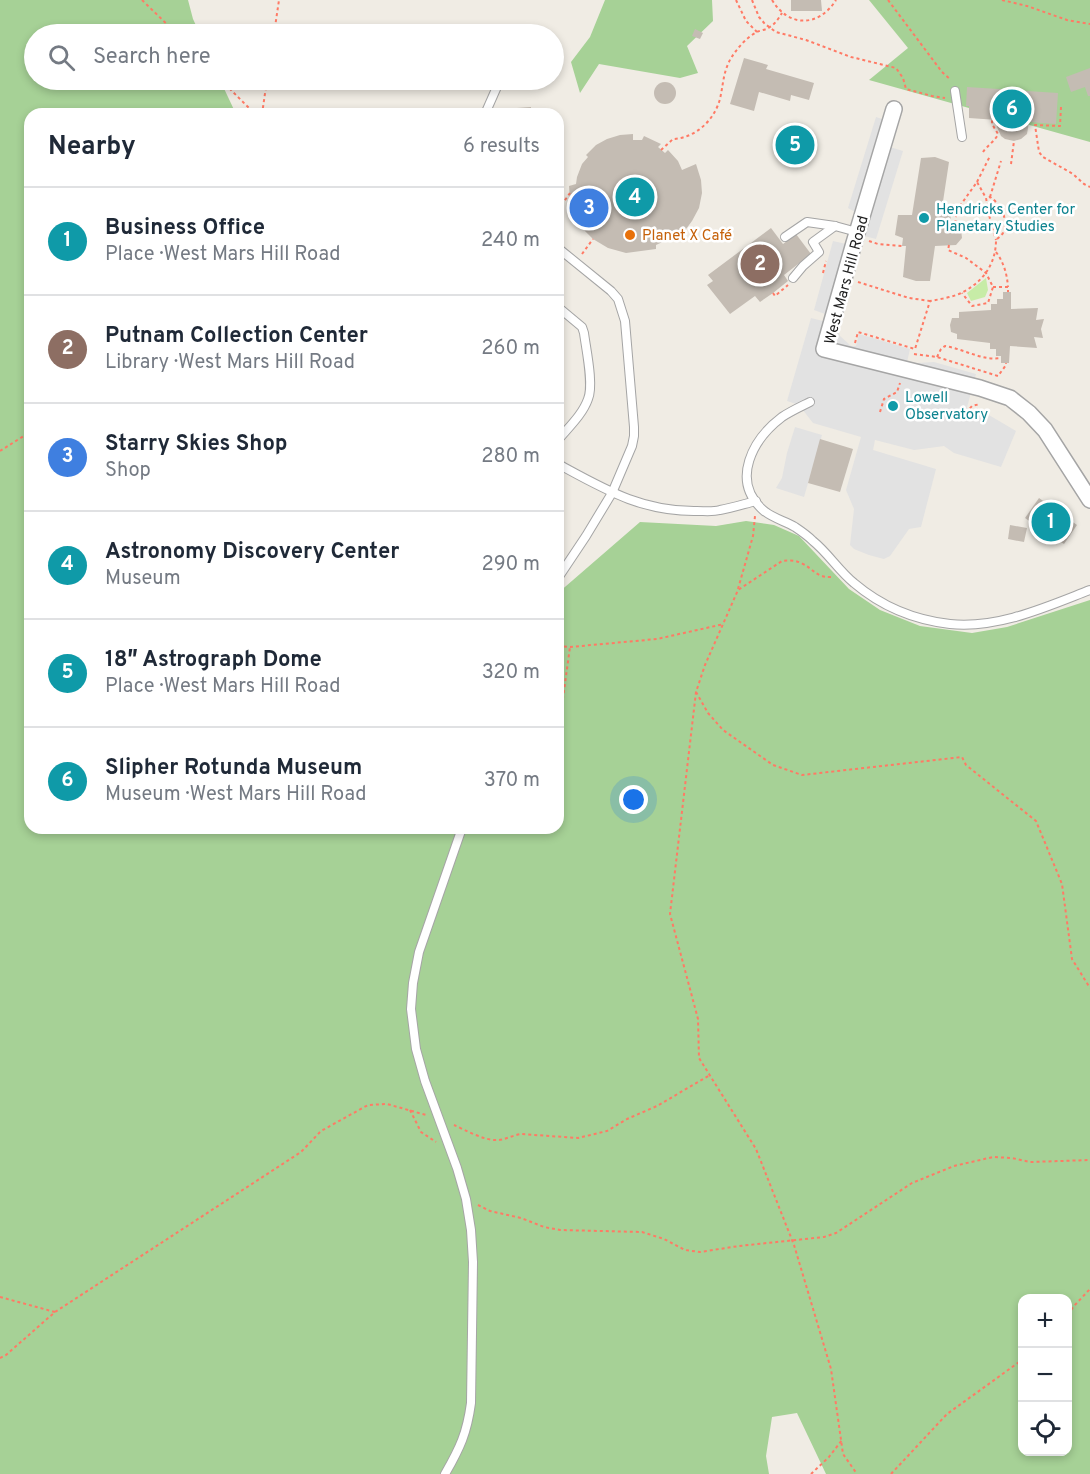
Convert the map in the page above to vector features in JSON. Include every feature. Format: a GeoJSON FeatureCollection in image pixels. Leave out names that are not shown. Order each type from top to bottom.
{"type":"FeatureCollection","features":[{"type":"Feature","properties":{"kind":"street","name":"West Mars Hill Road"},"geometry":{"type":"LineString","coordinates":[[894,109],[861,236],[824,349],[980,388],[1010,398],[1045,430],[1090,500]]}},
{"type":"Feature","properties":{"kind":"lane"},"geometry":{"type":"LineString","coordinates":[[488,108],[496,90]]}},
{"type":"Feature","properties":{"kind":"lane"},"geometry":{"type":"LineString","coordinates":[[956,95],[962,137]]}},
{"type":"Feature","properties":{"kind":"lane"},"geometry":{"type":"LineString","coordinates":[[785,237],[807,222],[835,226],[861,236]]}},
{"type":"Feature","properties":{"kind":"lane"},"geometry":{"type":"LineString","coordinates":[[793,278],[819,252],[813,242],[835,226]]}},
{"type":"Feature","properties":{"kind":"lane"},"geometry":{"type":"LineString","coordinates":[[564,253],[618,299],[625,321],[634,427],[632,446],[612,493],[564,569]]}},
{"type":"Feature","properties":{"kind":"lane"},"geometry":{"type":"LineString","coordinates":[[564,312],[582,327],[590,387],[589,397],[584,407],[564,432]]}},
{"type":"Feature","properties":{"kind":"lane"},"geometry":{"type":"LineString","coordinates":[[810,402],[780,419],[759,440],[751,455],[747,483],[750,492],[764,510],[815,542],[854,583],[868,594],[910,616],[952,624],[979,624],[1008,619],[1090,590]]}},
{"type":"Feature","properties":{"kind":"lane"},"geometry":{"type":"LineString","coordinates":[[564,467],[612,493],[664,509],[718,511],[756,501]]}},
{"type":"Feature","properties":{"kind":"lane"},"geometry":{"type":"LineString","coordinates":[[1077,595],[1090,595]]}},
{"type":"Feature","properties":{"kind":"lane"},"geometry":{"type":"LineString","coordinates":[[445,1474],[459,1449],[468,1426],[471,1403],[473,1262],[471,1230],[466,1199],[416,1049],[411,1009],[419,952],[460,834]]}},
{"type":"Feature","properties":{"kind":"path"},"geometry":{"type":"LineString","coordinates":[[142,0],[167,24]]}},
{"type":"Feature","properties":{"kind":"path"},"geometry":{"type":"LineString","coordinates":[[275,24],[279,0]]}},
{"type":"Feature","properties":{"kind":"path"},"geometry":{"type":"LineString","coordinates":[[736,0],[746,21],[757,32]]}},
{"type":"Feature","properties":{"kind":"path"},"geometry":{"type":"LineString","coordinates":[[752,0],[759,17],[776,32],[806,40],[851,57],[896,68],[903,78],[906,89],[932,96],[956,95],[954,83],[942,72],[888,0]]}},
{"type":"Feature","properties":{"kind":"path"},"geometry":{"type":"LineString","coordinates":[[772,0],[782,13],[799,21],[817,19],[825,14],[836,0]]}},
{"type":"Feature","properties":{"kind":"path"},"geometry":{"type":"LineString","coordinates":[[1002,0],[1067,20],[1090,24]]}},
{"type":"Feature","properties":{"kind":"path"},"geometry":{"type":"LineString","coordinates":[[662,150],[673,139],[684,139],[698,132],[709,120],[716,110],[724,71],[736,50],[757,32],[769,28],[782,13]]}},
{"type":"Feature","properties":{"kind":"path"},"geometry":{"type":"LineString","coordinates":[[231,90],[249,108]]}},
{"type":"Feature","properties":{"kind":"path"},"geometry":{"type":"LineString","coordinates":[[263,108],[266,90]]}},
{"type":"Feature","properties":{"kind":"path"},"geometry":{"type":"LineString","coordinates":[[1062,107],[1060,126],[1035,125],[1039,152],[1043,157],[1073,174],[1090,187]]}},
{"type":"Feature","properties":{"kind":"path"},"geometry":{"type":"LineString","coordinates":[[983,152],[989,143],[997,139],[998,134],[992,120]]}},
{"type":"Feature","properties":{"kind":"path"},"geometry":{"type":"LineString","coordinates":[[1011,165],[1014,141]]}},
{"type":"Feature","properties":{"kind":"path"},"geometry":{"type":"LineString","coordinates":[[955,223],[957,210],[977,182],[990,156]]}},
{"type":"Feature","properties":{"kind":"path"},"geometry":{"type":"LineString","coordinates":[[990,197],[1001,161]]}},
{"type":"Feature","properties":{"kind":"path"},"geometry":{"type":"LineString","coordinates":[[852,279],[909,298],[930,301],[962,293],[979,281],[986,273],[996,252],[996,240],[986,198],[977,182]]}},
{"type":"Feature","properties":{"kind":"path"},"geometry":{"type":"LineString","coordinates":[[564,202],[570,193]]}},
{"type":"Feature","properties":{"kind":"path"},"geometry":{"type":"LineString","coordinates":[[986,198],[990,197]]}},
{"type":"Feature","properties":{"kind":"path"},"geometry":{"type":"LineString","coordinates":[[990,197],[1001,207],[1005,222],[1003,234],[996,240]]}},
{"type":"Feature","properties":{"kind":"path"},"geometry":{"type":"LineString","coordinates":[[861,236],[878,244],[902,246]]}},
{"type":"Feature","properties":{"kind":"path"},"geometry":{"type":"LineString","coordinates":[[580,256],[593,239]]}},
{"type":"Feature","properties":{"kind":"path"},"geometry":{"type":"LineString","coordinates":[[949,245],[948,250],[966,258],[986,273],[993,287],[988,303],[972,306],[962,293]]}},
{"type":"Feature","properties":{"kind":"path"},"geometry":{"type":"LineString","coordinates":[[996,252],[1002,260],[1007,276],[1008,292]]}},
{"type":"Feature","properties":{"kind":"path"},"geometry":{"type":"LineString","coordinates":[[823,273],[827,255]]}},
{"type":"Feature","properties":{"kind":"path"},"geometry":{"type":"LineString","coordinates":[[993,287],[1008,287]]}},
{"type":"Feature","properties":{"kind":"path"},"geometry":{"type":"LineString","coordinates":[[854,346],[858,332],[915,349],[930,301]]}},
{"type":"Feature","properties":{"kind":"path"},"geometry":{"type":"LineString","coordinates":[[937,357],[945,346],[985,358],[1001,358]]}},
{"type":"Feature","properties":{"kind":"path"},"geometry":{"type":"LineString","coordinates":[[914,354],[937,357],[998,376],[1006,363]]}},
{"type":"Feature","properties":{"kind":"path"},"geometry":{"type":"LineString","coordinates":[[880,412],[884,399],[897,393],[900,381]]}},
{"type":"Feature","properties":{"kind":"path"},"geometry":{"type":"LineString","coordinates":[[966,413],[972,406],[984,405]]}},
{"type":"Feature","properties":{"kind":"path"},"geometry":{"type":"LineString","coordinates":[[0,451],[24,436]]}},
{"type":"Feature","properties":{"kind":"path"},"geometry":{"type":"LineString","coordinates":[[756,501],[753,536],[738,590],[705,665],[696,692],[670,914],[698,1019],[699,1058],[756,1149],[792,1240],[831,1369],[843,1454],[857,1474]]}},
{"type":"Feature","properties":{"kind":"path"},"geometry":{"type":"LineString","coordinates":[[738,590],[782,561],[800,562],[820,577],[830,578],[840,569]]}},
{"type":"Feature","properties":{"kind":"path"},"geometry":{"type":"LineString","coordinates":[[564,646],[657,639],[724,624]]}},
{"type":"Feature","properties":{"kind":"path"},"geometry":{"type":"LineString","coordinates":[[564,691],[570,647]]}},
{"type":"Feature","properties":{"kind":"path"},"geometry":{"type":"LineString","coordinates":[[696,692],[708,712],[723,730],[773,765],[802,775],[962,757],[966,765],[1036,821],[1062,884],[1072,959],[1090,988]]}},
{"type":"Feature","properties":{"kind":"path"},"geometry":{"type":"LineString","coordinates":[[0,1358],[55,1312],[301,1152],[321,1131],[368,1105],[387,1104],[410,1110],[440,1119],[491,1140],[521,1134],[578,1138],[607,1131],[657,1106],[710,1075]]}},
{"type":"Feature","properties":{"kind":"path"},"geometry":{"type":"LineString","coordinates":[[410,1110],[421,1132],[452,1153]]}},
{"type":"Feature","properties":{"kind":"path"},"geometry":{"type":"LineString","coordinates":[[466,1199],[490,1211],[522,1218],[544,1227],[560,1230],[642,1232],[664,1239],[686,1250],[700,1252],[824,1237],[836,1233],[912,1183],[954,1166],[993,1157],[1030,1162],[1090,1160]]}},
{"type":"Feature","properties":{"kind":"path"},"geometry":{"type":"LineString","coordinates":[[1072,1309],[1090,1289]]}},
{"type":"Feature","properties":{"kind":"path"},"geometry":{"type":"LineString","coordinates":[[0,1297],[55,1312]]}},
{"type":"Feature","properties":{"kind":"path"},"geometry":{"type":"LineString","coordinates":[[891,1474],[947,1414],[1018,1364]]}},
{"type":"Feature","properties":{"kind":"path"},"geometry":{"type":"LineString","coordinates":[[811,1474],[829,1457],[842,1440]]}},
{"type":"Feature","properties":{"kind":"green space"},"geometry":{"type":"Polygon","coordinates":[[[0,0],[188,0],[195,24],[24,24],[24,90],[225,90],[233,108],[24,108],[24,834],[564,834],[564,588],[640,522],[716,526],[746,521],[774,525],[799,536],[849,589],[880,610],[920,626],[972,633],[1007,627],[1090,600],[1090,1474],[826,1474],[797,1413],[772,1417],[766,1456],[769,1474],[0,1474],[0,0]]]}},
{"type":"Feature","properties":{"kind":"green space"},"geometry":{"type":"Polygon","coordinates":[[[605,0],[712,0],[713,21],[687,46],[698,73],[680,78],[599,64],[580,93],[571,62],[590,37],[605,0]]]}},
{"type":"Feature","properties":{"kind":"green space"},"geometry":{"type":"Polygon","coordinates":[[[869,0],[1090,0],[1090,142],[869,80],[908,48],[869,0]]]}},
{"type":"Feature","properties":{"kind":"green space"},"geometry":{"type":"Polygon","coordinates":[[[986,278],[988,290],[985,297],[971,301],[967,293],[986,278]]]}},
{"type":"Feature","properties":{"kind":"shaded area"},"geometry":{"type":"Polygon","coordinates":[[[876,117],[897,124],[890,147],[903,151],[876,239],[864,236],[838,330],[840,336],[851,346],[856,346],[859,334],[910,349],[907,362],[934,362],[976,374],[963,416],[969,419],[977,408],[1016,431],[1001,467],[954,453],[944,446],[914,450],[875,440],[873,450],[936,469],[921,527],[909,529],[890,556],[884,559],[854,549],[850,545],[854,509],[846,490],[861,437],[813,423],[799,405],[787,401],[811,318],[823,321],[825,314],[814,310],[833,241],[846,244],[855,212],[848,208],[876,117]]]}},
{"type":"Feature","properties":{"kind":"shaded area"},"geometry":{"type":"Polygon","coordinates":[[[795,427],[822,435],[804,497],[776,488],[782,478],[795,427]]]}},
{"type":"Feature","properties":{"kind":"building"},"geometry":{"type":"Polygon","coordinates":[[[791,0],[821,0],[822,11],[791,11],[791,0]]]}},
{"type":"Feature","properties":{"kind":"building"},"geometry":{"type":"Polygon","coordinates":[[[695,29],[703,33],[700,39],[692,36],[695,29]]]}},
{"type":"Feature","properties":{"kind":"building"},"geometry":{"type":"Polygon","coordinates":[[[744,58],[768,65],[766,69],[814,83],[809,100],[791,95],[790,101],[759,92],[754,111],[730,104],[744,58]]]}},
{"type":"Feature","properties":{"kind":"building"},"geometry":{"type":"Polygon","coordinates":[[[1090,68],[1090,96],[1085,87],[1071,92],[1066,77],[1090,68]]]}},
{"type":"Feature","properties":{"kind":"building"},"geometry":{"type":"Polygon","coordinates":[[[665,82],[673,85],[676,93],[673,101],[665,104],[657,101],[654,93],[657,85],[665,82]]]}},
{"type":"Feature","properties":{"kind":"building"},"geometry":{"type":"Polygon","coordinates":[[[967,87],[1058,93],[1056,124],[1029,122],[1027,134],[1021,139],[1014,141],[1005,139],[997,127],[997,120],[969,118],[969,106],[966,106],[967,87]]]}},
{"type":"Feature","properties":{"kind":"building"},"geometry":{"type":"Polygon","coordinates":[[[633,134],[633,140],[642,140],[644,136],[661,144],[658,147],[665,153],[668,150],[678,161],[682,170],[696,164],[702,193],[699,208],[683,233],[675,239],[671,238],[656,245],[656,249],[626,253],[608,248],[593,239],[582,228],[575,217],[569,186],[576,184],[582,164],[588,157],[586,155],[596,145],[620,135],[633,134]]]}},
{"type":"Feature","properties":{"kind":"building"},"geometry":{"type":"Polygon","coordinates":[[[795,136],[803,139],[806,147],[803,155],[795,158],[787,155],[784,147],[787,139],[795,136]]]}},
{"type":"Feature","properties":{"kind":"building","name":"Hendricks Center for Planetary Studies"},"geometry":{"type":"Polygon","coordinates":[[[935,157],[949,162],[942,208],[952,210],[950,221],[958,224],[962,238],[956,245],[935,246],[930,281],[916,281],[903,277],[906,246],[902,246],[903,238],[895,235],[898,215],[912,215],[921,158],[935,157]]]}},
{"type":"Feature","properties":{"kind":"building"},"geometry":{"type":"Polygon","coordinates":[[[771,228],[783,244],[796,234],[811,254],[784,275],[788,281],[773,293],[760,302],[755,296],[730,314],[707,285],[713,281],[708,275],[771,228]]]}},
{"type":"Feature","properties":{"kind":"building"},"geometry":{"type":"Polygon","coordinates":[[[1003,292],[1011,292],[1011,309],[1038,308],[1036,320],[1044,319],[1041,329],[1043,338],[1034,337],[1037,348],[1010,346],[1009,363],[1001,363],[1001,356],[996,356],[996,349],[990,349],[990,343],[957,339],[957,334],[951,332],[950,325],[952,318],[959,318],[959,312],[991,310],[991,304],[997,304],[997,299],[1003,299],[1003,292]]]}},
{"type":"Feature","properties":{"kind":"building"},"geometry":{"type":"Polygon","coordinates":[[[820,439],[853,449],[840,492],[808,483],[820,439]]]}},
{"type":"Feature","properties":{"kind":"building"},"geometry":{"type":"Polygon","coordinates":[[[1039,498],[1077,525],[1064,544],[1025,518],[1039,498]]]}},
{"type":"Feature","properties":{"kind":"building"},"geometry":{"type":"Polygon","coordinates":[[[1010,525],[1027,528],[1024,542],[1008,539],[1010,525]]]}},
{"type":"Feature","properties":{"kind":"place","name":"Slipher Rotunda Museum"},"geometry":{"type":"Point","coordinates":[1012,109]}},
{"type":"Feature","properties":{"kind":"place","name":"18″ Astrograph Dome"},"geometry":{"type":"Point","coordinates":[795,145]}},
{"type":"Feature","properties":{"kind":"place","name":"Astronomy Discovery Center"},"geometry":{"type":"Point","coordinates":[635,197]}},
{"type":"Feature","properties":{"kind":"place","name":"Starry Skies Shop"},"geometry":{"type":"Point","coordinates":[589,208]}},
{"type":"Feature","properties":{"kind":"place","name":"Hendricks Center for Planetary Studies"},"geometry":{"type":"Point","coordinates":[924,218]}},
{"type":"Feature","properties":{"kind":"place","name":"Planet X Café"},"geometry":{"type":"Point","coordinates":[630,235]}},
{"type":"Feature","properties":{"kind":"place","name":"Putnam Collection Center"},"geometry":{"type":"Point","coordinates":[760,264]}},
{"type":"Feature","properties":{"kind":"place","name":"Lowell Observatory"},"geometry":{"type":"Point","coordinates":[893,406]}},
{"type":"Feature","properties":{"kind":"place","name":"Business Office"},"geometry":{"type":"Point","coordinates":[1051,522]}}]}
